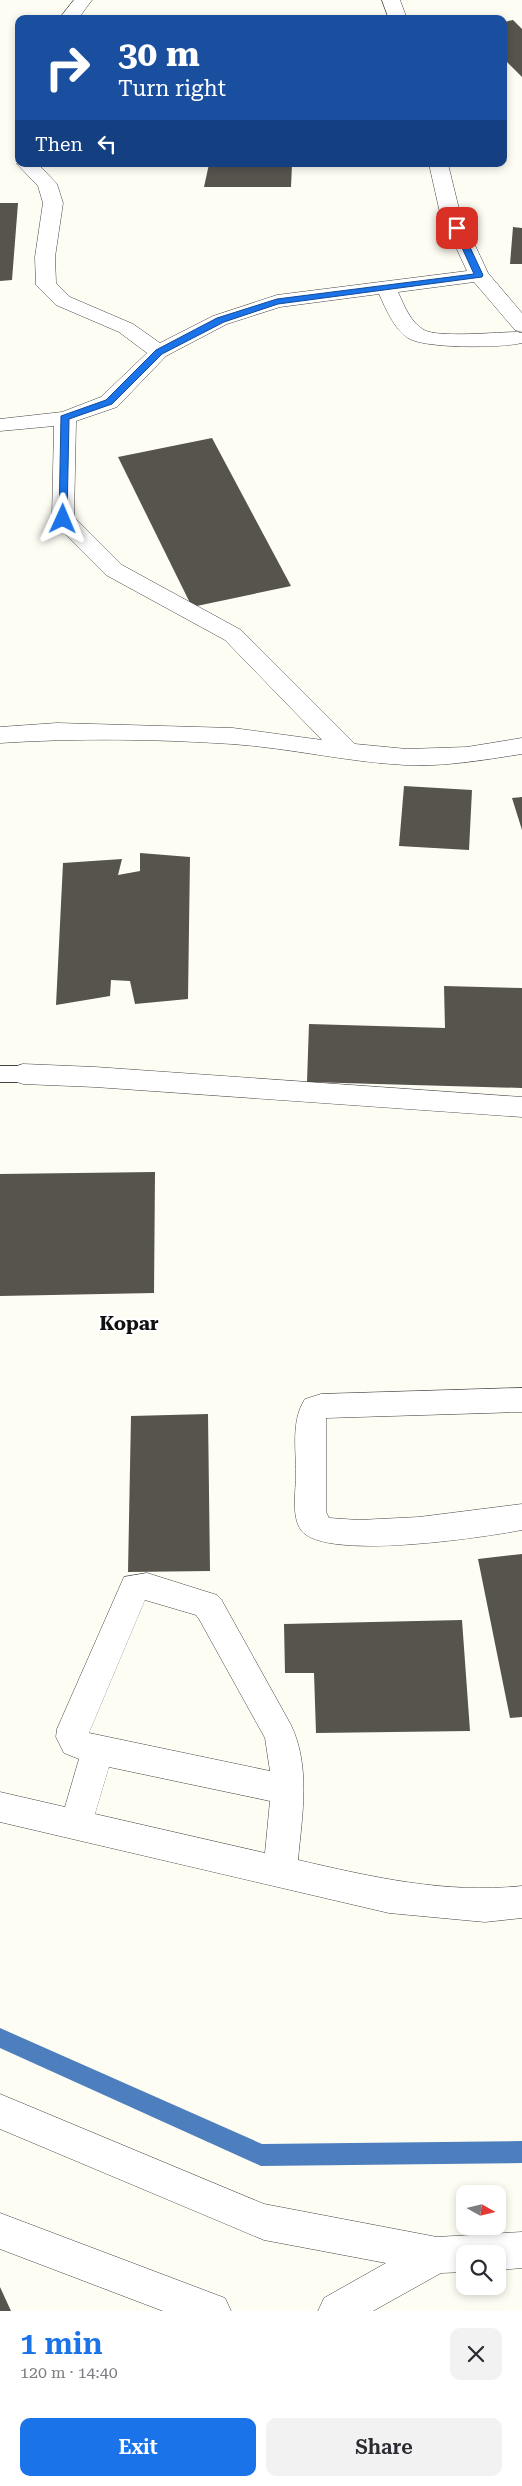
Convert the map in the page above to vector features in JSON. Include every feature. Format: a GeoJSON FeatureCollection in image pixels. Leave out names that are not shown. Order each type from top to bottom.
{"type":"FeatureCollection","features":[{"type":"Feature","properties":{"kind":"street"},"geometry":{"type":"LineString","coordinates":[[71,15],[83,0]]}},
{"type":"Feature","properties":{"kind":"street"},"geometry":{"type":"LineString","coordinates":[[391,0],[397,15]]}},
{"type":"Feature","properties":{"kind":"street"},"geometry":{"type":"LineString","coordinates":[[30,167],[47,184],[53,203],[45,257],[46,285],[63,301],[126,328],[159,352]]}},
{"type":"Feature","properties":{"kind":"street"},"geometry":{"type":"LineString","coordinates":[[440,167],[450,213],[479,275],[521,338]]}},
{"type":"Feature","properties":{"kind":"street"},"geometry":{"type":"LineString","coordinates":[[0,425],[65,418],[109,402],[159,352],[220,320],[277,301],[479,275]]}},
{"type":"Feature","properties":{"kind":"street"},"geometry":{"type":"LineString","coordinates":[[385,286],[407,324],[417,335],[432,339],[521,338]]}},
{"type":"Feature","properties":{"kind":"street"},"geometry":{"type":"LineString","coordinates":[[65,418],[63,519],[114,570],[233,635],[348,752]]}},
{"type":"Feature","properties":{"kind":"street"},"geometry":{"type":"LineString","coordinates":[[0,734],[57,731],[233,736],[348,752],[407,757],[457,755],[522,746]]}},
{"type":"Feature","properties":{"kind":"street"},"geometry":{"type":"LineString","coordinates":[[12,1074],[95,1077],[522,1107]]}},
{"type":"Feature","properties":{"kind":"street"},"geometry":{"type":"LineString","coordinates":[[522,1400],[321,1406],[315,1408],[311,1414],[312,1521],[321,1529],[370,1532],[487,1524],[522,1517]]}},
{"type":"Feature","properties":{"kind":"street"},"geometry":{"type":"LineString","coordinates":[[280,1871],[286,1789],[284,1746],[280,1735],[213,1613],[206,1605],[147,1586],[135,1587],[73,1729],[72,1737],[75,1743],[98,1750],[286,1789]]}},
{"type":"Feature","properties":{"kind":"street"},"geometry":{"type":"LineString","coordinates":[[76,1824],[98,1750]]}},
{"type":"Feature","properties":{"kind":"street"},"geometry":{"type":"LineString","coordinates":[[0,1807],[389,1897],[485,1906],[522,1902]]}},
{"type":"Feature","properties":{"kind":"street"},"geometry":{"type":"LineString","coordinates":[[0,2111],[264,2222],[436,2255],[522,2250]]}},
{"type":"Feature","properties":{"kind":"street"},"geometry":{"type":"LineString","coordinates":[[0,2231],[212,2311]]}},
{"type":"Feature","properties":{"kind":"street"},"geometry":{"type":"LineString","coordinates":[[337,2311],[436,2255]]}},
{"type":"Feature","properties":{"kind":"building"},"geometry":{"type":"Polygon","coordinates":[[[513,20],[522,29],[522,77],[507,62],[507,21],[513,20]]]}},
{"type":"Feature","properties":{"kind":"building"},"geometry":{"type":"Polygon","coordinates":[[[208,167],[292,167],[291,187],[204,187],[208,167]]]}},
{"type":"Feature","properties":{"kind":"building"},"geometry":{"type":"Polygon","coordinates":[[[0,203],[18,203],[12,280],[0,281],[0,203]]]}},
{"type":"Feature","properties":{"kind":"building"},"geometry":{"type":"Polygon","coordinates":[[[513,227],[522,228],[522,264],[510,264],[513,227]]]}},
{"type":"Feature","properties":{"kind":"building"},"geometry":{"type":"Polygon","coordinates":[[[212,438],[291,586],[192,607],[118,457],[212,438]]]}},
{"type":"Feature","properties":{"kind":"building"},"geometry":{"type":"Polygon","coordinates":[[[404,786],[472,790],[469,850],[399,846],[404,786]]]}},
{"type":"Feature","properties":{"kind":"building"},"geometry":{"type":"Polygon","coordinates":[[[522,797],[522,830],[512,798],[522,797]]]}},
{"type":"Feature","properties":{"kind":"building"},"geometry":{"type":"Polygon","coordinates":[[[140,853],[190,857],[188,999],[135,1004],[130,981],[111,980],[110,996],[56,1005],[63,863],[122,859],[118,875],[140,871],[140,853]]]}},
{"type":"Feature","properties":{"kind":"building"},"geometry":{"type":"Polygon","coordinates":[[[444,986],[522,988],[522,1088],[307,1082],[309,1024],[445,1028],[444,986]]]}},
{"type":"Feature","properties":{"kind":"building"},"geometry":{"type":"Polygon","coordinates":[[[155,1172],[154,1293],[0,1296],[0,1174],[155,1172]]]}},
{"type":"Feature","properties":{"kind":"building"},"geometry":{"type":"Polygon","coordinates":[[[208,1414],[210,1571],[128,1572],[131,1416],[208,1414]]]}},
{"type":"Feature","properties":{"kind":"building"},"geometry":{"type":"Polygon","coordinates":[[[522,1554],[522,1717],[510,1718],[478,1559],[522,1554]]]}},
{"type":"Feature","properties":{"kind":"building"},"geometry":{"type":"Polygon","coordinates":[[[462,1620],[470,1731],[316,1733],[314,1673],[285,1673],[284,1624],[462,1620]]]}},
{"type":"Feature","properties":{"kind":"building"},"geometry":{"type":"Polygon","coordinates":[[[0,2287],[11,2311],[0,2311],[0,2287]]]}},
{"type":"Feature","properties":{"kind":"waterway"},"geometry":{"type":"LineString","coordinates":[[0,2038],[261,2155],[522,2152]]}},
{"type":"Feature","properties":{"kind":"district","name":"Kopar"},"geometry":{"type":"Point","coordinates":[129,1323]}},
{"type":"Feature","properties":{"kind":"route"},"geometry":{"type":"LineString","coordinates":[[63,519],[65,418],[109,402],[159,352],[220,320],[277,301],[479,275],[457,228]]}}]}
